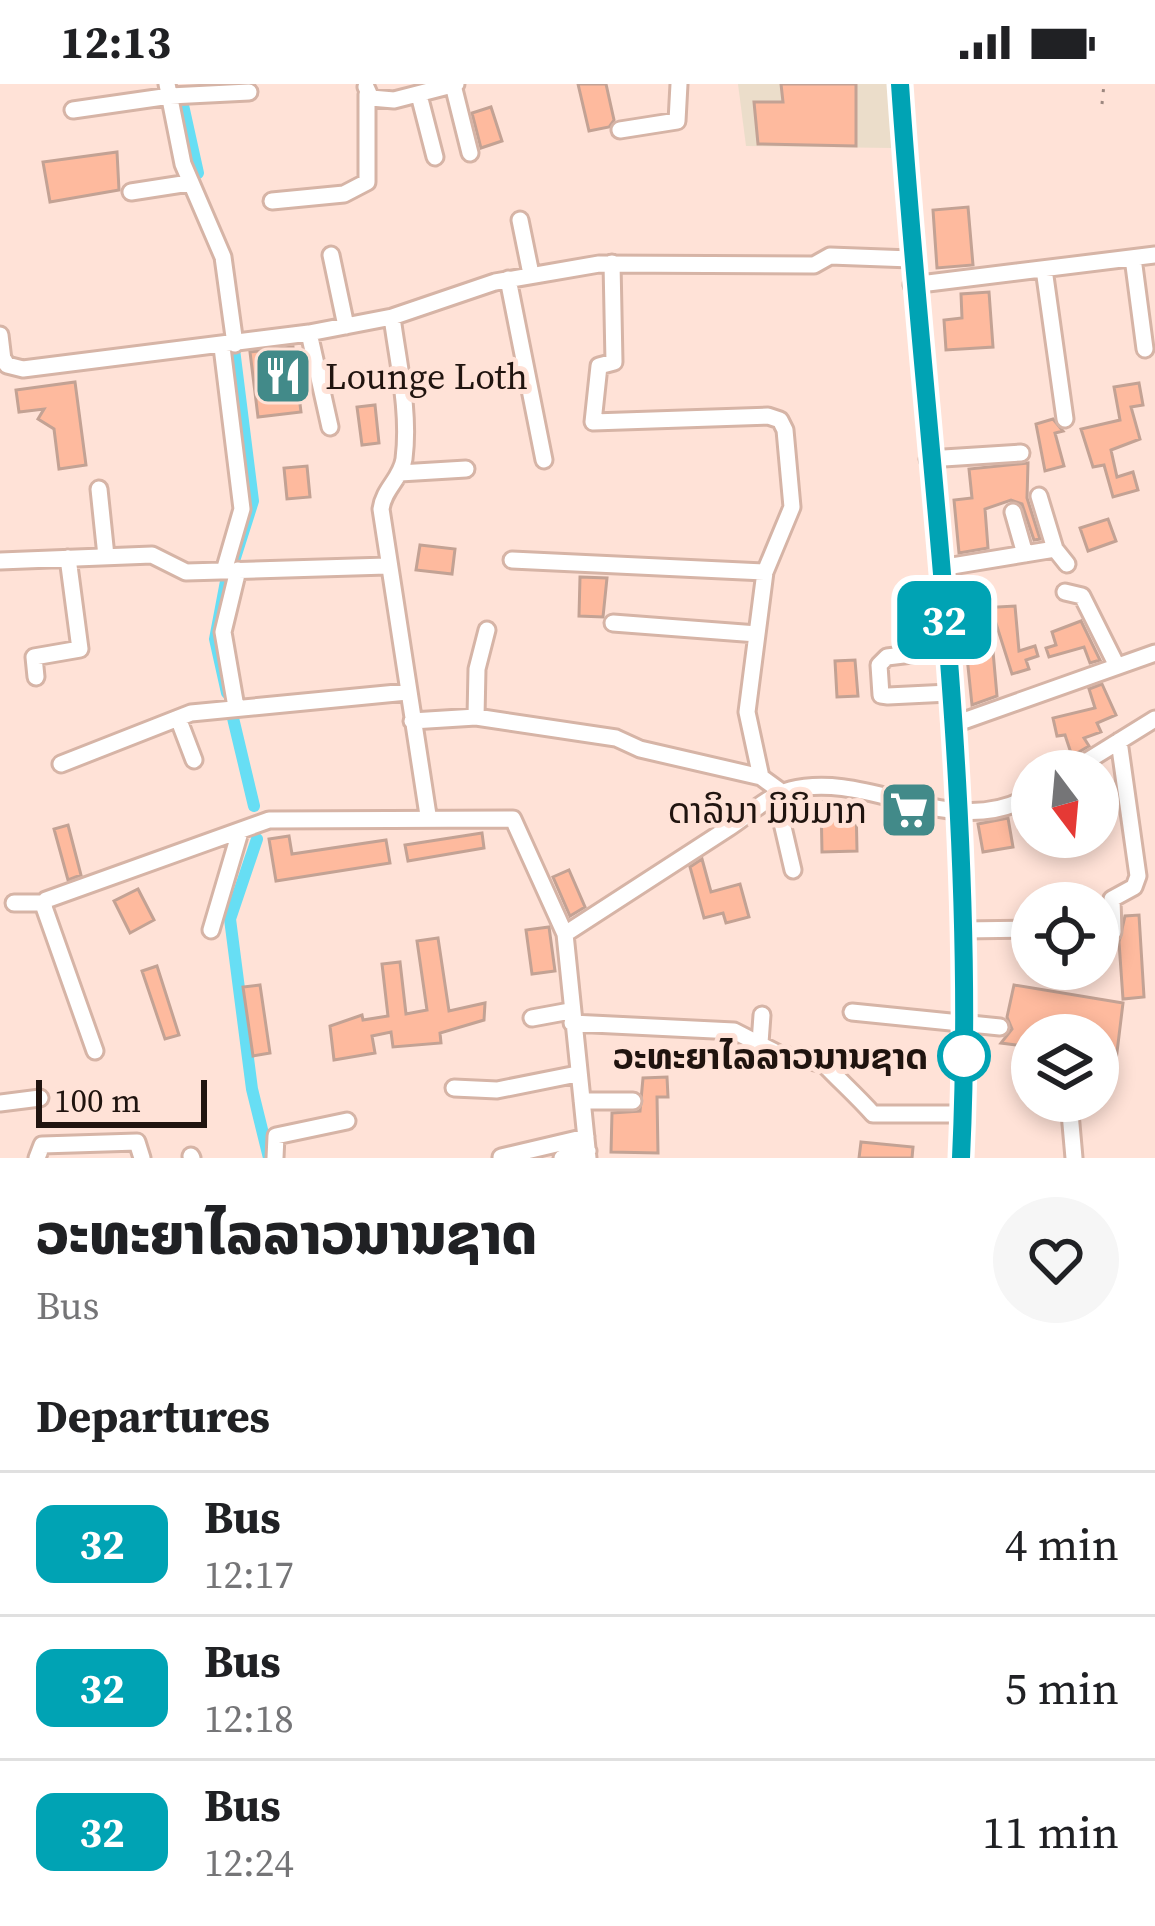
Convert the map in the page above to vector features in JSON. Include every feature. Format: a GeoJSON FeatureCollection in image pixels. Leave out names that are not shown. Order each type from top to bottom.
{"type":"FeatureCollection","features":[{"type":"Feature","properties":{"kind":"street"},"geometry":{"type":"LineString","coordinates":[[367,89],[377,100],[419,95],[454,84],[470,153]]}},
{"type":"Feature","properties":{"kind":"street"},"geometry":{"type":"LineString","coordinates":[[620,130],[677,121],[679,84]]}},
{"type":"Feature","properties":{"kind":"street"},"geometry":{"type":"LineString","coordinates":[[900,84],[959,810],[964,1023],[961,1158]]}},
{"type":"Feature","properties":{"kind":"street"},"geometry":{"type":"LineString","coordinates":[[272,201],[344,194],[368,182],[367,89]]}},
{"type":"Feature","properties":{"kind":"street"},"geometry":{"type":"LineString","coordinates":[[168,90],[189,183],[223,257],[242,497],[223,632],[236,707]]}},
{"type":"Feature","properties":{"kind":"street"},"geometry":{"type":"LineString","coordinates":[[73,110],[168,90],[249,92]]}},
{"type":"Feature","properties":{"kind":"street"},"geometry":{"type":"LineString","coordinates":[[419,95],[434,157]]}},
{"type":"Feature","properties":{"kind":"street"},"geometry":{"type":"LineString","coordinates":[[131,192],[189,183]]}},
{"type":"Feature","properties":{"kind":"street"},"geometry":{"type":"LineString","coordinates":[[520,220],[531,274]]}},
{"type":"Feature","properties":{"kind":"street"},"geometry":{"type":"LineString","coordinates":[[331,255],[346,326]]}},
{"type":"Feature","properties":{"kind":"street"},"geometry":{"type":"LineString","coordinates":[[913,285],[1155,255]]}},
{"type":"Feature","properties":{"kind":"street"},"geometry":{"type":"LineString","coordinates":[[0,335],[2,356],[39,368],[309,333],[392,317],[508,279],[612,263],[814,265],[830,256],[911,259]]}},
{"type":"Feature","properties":{"kind":"street"},"geometry":{"type":"LineString","coordinates":[[1133,258],[1145,349]]}},
{"type":"Feature","properties":{"kind":"street"},"geometry":{"type":"LineString","coordinates":[[612,263],[614,362],[599,366],[591,419],[780,420],[793,507],[765,572],[747,712],[761,777]]}},
{"type":"Feature","properties":{"kind":"street"},"geometry":{"type":"LineString","coordinates":[[1043,269],[1065,419]]}},
{"type":"Feature","properties":{"kind":"street"},"geometry":{"type":"LineString","coordinates":[[508,279],[544,460]]}},
{"type":"Feature","properties":{"kind":"street"},"geometry":{"type":"LineString","coordinates":[[392,317],[406,426],[400,473],[383,493],[387,566],[428,815]]}},
{"type":"Feature","properties":{"kind":"street"},"geometry":{"type":"LineString","coordinates":[[309,333],[330,427]]}},
{"type":"Feature","properties":{"kind":"street"},"geometry":{"type":"LineString","coordinates":[[928,459],[1021,453]]}},
{"type":"Feature","properties":{"kind":"street"},"geometry":{"type":"LineString","coordinates":[[400,473],[466,469]]}},
{"type":"Feature","properties":{"kind":"street"},"geometry":{"type":"LineString","coordinates":[[99,489],[106,556]]}},
{"type":"Feature","properties":{"kind":"street"},"geometry":{"type":"LineString","coordinates":[[1039,496],[1054,549],[1067,564]]}},
{"type":"Feature","properties":{"kind":"street"},"geometry":{"type":"LineString","coordinates":[[1013,512],[1025,554]]}},
{"type":"Feature","properties":{"kind":"street"},"geometry":{"type":"LineString","coordinates":[[940,568],[1054,549]]}},
{"type":"Feature","properties":{"kind":"street"},"geometry":{"type":"LineString","coordinates":[[0,561],[152,555],[175,570],[387,566]]}},
{"type":"Feature","properties":{"kind":"street"},"geometry":{"type":"LineString","coordinates":[[36,677],[34,658],[80,649],[68,558]]}},
{"type":"Feature","properties":{"kind":"street"},"geometry":{"type":"LineString","coordinates":[[512,560],[765,572]]}},
{"type":"Feature","properties":{"kind":"street"},"geometry":{"type":"LineString","coordinates":[[1065,592],[1082,596],[1117,667]]}},
{"type":"Feature","properties":{"kind":"street"},"geometry":{"type":"LineString","coordinates":[[614,623],[757,634]]}},
{"type":"Feature","properties":{"kind":"street"},"geometry":{"type":"LineString","coordinates":[[476,717],[477,669],[488,630]]}},
{"type":"Feature","properties":{"kind":"street"},"geometry":{"type":"LineString","coordinates":[[945,650],[887,657],[879,665],[881,695],[949,693]]}},
{"type":"Feature","properties":{"kind":"street"},"geometry":{"type":"LineString","coordinates":[[952,725],[1155,653]]}},
{"type":"Feature","properties":{"kind":"street"},"geometry":{"type":"LineString","coordinates":[[61,764],[178,718],[236,707],[407,692]]}},
{"type":"Feature","properties":{"kind":"street"},"geometry":{"type":"LineString","coordinates":[[412,721],[476,717],[616,738],[640,749],[761,777],[780,795],[794,870]]}},
{"type":"Feature","properties":{"kind":"street"},"geometry":{"type":"LineString","coordinates":[[178,718],[194,760]]}},
{"type":"Feature","properties":{"kind":"street"},"geometry":{"type":"LineString","coordinates":[[1105,750],[1155,718]]}},
{"type":"Feature","properties":{"kind":"street"},"geometry":{"type":"LineString","coordinates":[[1119,895],[1134,887],[1138,876],[1120,741]]}},
{"type":"Feature","properties":{"kind":"street"},"geometry":{"type":"LineString","coordinates":[[565,934],[780,795],[869,790],[889,801],[959,810],[1011,804]]}},
{"type":"Feature","properties":{"kind":"street"},"geometry":{"type":"LineString","coordinates":[[14,903],[43,903],[269,820],[428,815],[517,820],[565,934],[588,1149]]}},
{"type":"Feature","properties":{"kind":"street"},"geometry":{"type":"LineString","coordinates":[[211,930],[240,832]]}},
{"type":"Feature","properties":{"kind":"street"},"geometry":{"type":"LineString","coordinates":[[43,903],[95,1051]]}},
{"type":"Feature","properties":{"kind":"street"},"geometry":{"type":"LineString","coordinates":[[962,930],[1011,929]]}},
{"type":"Feature","properties":{"kind":"street"},"geometry":{"type":"LineString","coordinates":[[852,1012],[1000,1027]]}},
{"type":"Feature","properties":{"kind":"street"},"geometry":{"type":"LineString","coordinates":[[760,1043],[762,1015]]}},
{"type":"Feature","properties":{"kind":"street"},"geometry":{"type":"LineString","coordinates":[[532,1018],[734,1031],[824,1064],[832,1077],[859,1093],[873,1114],[963,1114]]}},
{"type":"Feature","properties":{"kind":"street"},"geometry":{"type":"LineString","coordinates":[[454,1088],[497,1090],[578,1074]]}},
{"type":"Feature","properties":{"kind":"street"},"geometry":{"type":"LineString","coordinates":[[0,1103],[40,1098]]}},
{"type":"Feature","properties":{"kind":"street"},"geometry":{"type":"LineString","coordinates":[[582,1101],[633,1101]]}},
{"type":"Feature","properties":{"kind":"street"},"geometry":{"type":"LineString","coordinates":[[275,1158],[276,1136],[347,1121]]}},
{"type":"Feature","properties":{"kind":"street"},"geometry":{"type":"LineString","coordinates":[[1071,1122],[1074,1158]]}},
{"type":"Feature","properties":{"kind":"street"},"geometry":{"type":"LineString","coordinates":[[37,1158],[42,1145],[137,1142],[142,1158]]}},
{"type":"Feature","properties":{"kind":"street"},"geometry":{"type":"LineString","coordinates":[[501,1157],[588,1149]]}},
{"type":"Feature","properties":{"kind":"street"},"geometry":{"type":"LineString","coordinates":[[562,1158],[588,1149]]}},
{"type":"Feature","properties":{"kind":"path"},"geometry":{"type":"LineString","coordinates":[[1102,104],[1104,84]]}},
{"type":"Feature","properties":{"kind":"shaded area"},"geometry":{"type":"Polygon","coordinates":[[[738,84],[890,84],[893,148],[746,146],[738,84]]]}},
{"type":"Feature","properties":{"kind":"building"},"geometry":{"type":"Polygon","coordinates":[[[578,84],[606,84],[614,120],[609,127],[589,131],[578,84]]]}},
{"type":"Feature","properties":{"kind":"building"},"geometry":{"type":"Polygon","coordinates":[[[781,84],[856,84],[856,146],[758,144],[754,102],[783,102],[781,84]]]}},
{"type":"Feature","properties":{"kind":"building"},"geometry":{"type":"Polygon","coordinates":[[[491,107],[502,141],[481,148],[472,113],[491,107]]]}},
{"type":"Feature","properties":{"kind":"building"},"geometry":{"type":"Polygon","coordinates":[[[117,152],[119,190],[50,202],[43,162],[117,152]]]}},
{"type":"Feature","properties":{"kind":"building"},"geometry":{"type":"Polygon","coordinates":[[[968,207],[973,265],[937,268],[933,210],[968,207]]]}},
{"type":"Feature","properties":{"kind":"building"},"geometry":{"type":"Polygon","coordinates":[[[989,292],[993,347],[946,350],[944,320],[962,318],[961,294],[989,292]]]}},
{"type":"Feature","properties":{"kind":"building"},"geometry":{"type":"Polygon","coordinates":[[[293,347],[301,412],[258,417],[250,352],[293,347]]]}},
{"type":"Feature","properties":{"kind":"building"},"geometry":{"type":"Polygon","coordinates":[[[75,382],[86,465],[59,469],[54,429],[38,419],[44,409],[19,412],[16,390],[75,382]]]}},
{"type":"Feature","properties":{"kind":"building"},"geometry":{"type":"Polygon","coordinates":[[[1139,383],[1143,405],[1131,407],[1140,439],[1111,450],[1117,477],[1133,472],[1138,490],[1113,497],[1104,465],[1093,467],[1081,429],[1120,420],[1114,387],[1139,383]]]}},
{"type":"Feature","properties":{"kind":"building"},"geometry":{"type":"Polygon","coordinates":[[[375,405],[379,443],[362,445],[357,407],[375,405]]]}},
{"type":"Feature","properties":{"kind":"building"},"geometry":{"type":"Polygon","coordinates":[[[1053,419],[1063,431],[1055,433],[1064,466],[1045,471],[1036,424],[1053,419]]]}},
{"type":"Feature","properties":{"kind":"building"},"geometry":{"type":"Polygon","coordinates":[[[1028,463],[1027,498],[1040,539],[1034,540],[1022,504],[1011,500],[985,509],[988,548],[959,553],[954,500],[972,498],[969,469],[1028,463]]]}},
{"type":"Feature","properties":{"kind":"building"},"geometry":{"type":"Polygon","coordinates":[[[307,466],[310,497],[287,499],[284,468],[307,466]]]}},
{"type":"Feature","properties":{"kind":"building"},"geometry":{"type":"Polygon","coordinates":[[[1108,519],[1116,541],[1088,551],[1080,528],[1108,519]]]}},
{"type":"Feature","properties":{"kind":"building"},"geometry":{"type":"Polygon","coordinates":[[[420,545],[455,549],[452,574],[416,570],[420,545]]]}},
{"type":"Feature","properties":{"kind":"building"},"geometry":{"type":"Polygon","coordinates":[[[580,577],[607,578],[603,617],[579,616],[580,577]]]}},
{"type":"Feature","properties":{"kind":"building"},"geometry":{"type":"Polygon","coordinates":[[[1015,606],[1019,651],[1035,646],[1038,656],[1026,660],[1029,669],[1012,674],[994,617],[990,618],[997,696],[972,705],[962,609],[1015,606]]]}},
{"type":"Feature","properties":{"kind":"building"},"geometry":{"type":"Polygon","coordinates":[[[1081,621],[1100,660],[1090,663],[1084,647],[1049,657],[1046,648],[1056,645],[1052,632],[1081,621]]]}},
{"type":"Feature","properties":{"kind":"building"},"geometry":{"type":"Polygon","coordinates":[[[855,660],[858,696],[837,697],[835,661],[855,660]]]}},
{"type":"Feature","properties":{"kind":"building"},"geometry":{"type":"Polygon","coordinates":[[[1102,684],[1116,715],[1097,723],[1101,732],[1084,738],[1089,746],[1070,750],[1065,735],[1057,736],[1053,718],[1095,708],[1089,689],[1102,684]]]}},
{"type":"Feature","properties":{"kind":"building"},"geometry":{"type":"Polygon","coordinates":[[[821,802],[856,802],[857,851],[822,852],[821,802]]]}},
{"type":"Feature","properties":{"kind":"building"},"geometry":{"type":"Polygon","coordinates":[[[1008,818],[1011,847],[983,852],[978,824],[1008,818]]]}},
{"type":"Feature","properties":{"kind":"building"},"geometry":{"type":"Polygon","coordinates":[[[68,825],[81,875],[68,880],[54,829],[68,825]]]}},
{"type":"Feature","properties":{"kind":"building"},"geometry":{"type":"Polygon","coordinates":[[[482,833],[484,848],[408,861],[405,845],[482,833]]]}},
{"type":"Feature","properties":{"kind":"building"},"geometry":{"type":"Polygon","coordinates":[[[289,836],[292,854],[386,840],[390,863],[276,881],[269,839],[289,836]]]}},
{"type":"Feature","properties":{"kind":"building"},"geometry":{"type":"Polygon","coordinates":[[[702,859],[711,892],[740,884],[749,917],[726,923],[723,913],[704,918],[690,867],[702,859]]]}},
{"type":"Feature","properties":{"kind":"building"},"geometry":{"type":"Polygon","coordinates":[[[569,870],[585,907],[570,916],[553,877],[569,870]]]}},
{"type":"Feature","properties":{"kind":"building"},"geometry":{"type":"Polygon","coordinates":[[[138,889],[154,920],[130,933],[114,901],[138,889]]]}},
{"type":"Feature","properties":{"kind":"building"},"geometry":{"type":"Polygon","coordinates":[[[1139,915],[1144,997],[1123,999],[1119,942],[1125,916],[1139,915]]]}},
{"type":"Feature","properties":{"kind":"building"},"geometry":{"type":"Polygon","coordinates":[[[549,927],[555,971],[532,974],[526,930],[549,927]]]}},
{"type":"Feature","properties":{"kind":"building"},"geometry":{"type":"Polygon","coordinates":[[[438,938],[449,1011],[485,1003],[484,1020],[440,1033],[441,1043],[393,1047],[391,1032],[372,1036],[375,1053],[334,1060],[330,1026],[362,1015],[363,1020],[388,1016],[382,964],[400,962],[406,1014],[427,1010],[417,941],[438,938]]]}},
{"type":"Feature","properties":{"kind":"building"},"geometry":{"type":"Polygon","coordinates":[[[157,966],[179,1035],[165,1039],[142,971],[157,966]]]}},
{"type":"Feature","properties":{"kind":"building"},"geometry":{"type":"Polygon","coordinates":[[[260,985],[270,1053],[253,1056],[243,987],[260,985]]]}},
{"type":"Feature","properties":{"kind":"building"},"geometry":{"type":"Polygon","coordinates":[[[1013,990],[1044,990],[1123,1003],[1119,1036],[1119,1014],[1011,1014],[1011,1027],[1007,1017],[1013,990]]]}},
{"type":"Feature","properties":{"kind":"building"},"geometry":{"type":"Polygon","coordinates":[[[667,1077],[668,1097],[657,1097],[658,1153],[611,1152],[612,1113],[640,1111],[643,1078],[667,1077]]]}},
{"type":"Feature","properties":{"kind":"building"},"geometry":{"type":"Polygon","coordinates":[[[861,1142],[913,1147],[912,1158],[859,1158],[861,1142]]]}},
{"type":"Feature","properties":{"kind":"waterway"},"geometry":{"type":"LineString","coordinates":[[183,105],[198,173]]}},
{"type":"Feature","properties":{"kind":"waterway"},"geometry":{"type":"LineString","coordinates":[[234,349],[253,501],[234,561]]}},
{"type":"Feature","properties":{"kind":"waterway"},"geometry":{"type":"LineString","coordinates":[[226,581],[215,639],[227,693]]}},
{"type":"Feature","properties":{"kind":"waterway"},"geometry":{"type":"LineString","coordinates":[[233,718],[254,806]]}},
{"type":"Feature","properties":{"kind":"waterway"},"geometry":{"type":"LineString","coordinates":[[257,839],[230,919],[252,1089],[269,1158]]}},
{"type":"Feature","properties":{"kind":"bus line","name":"32"},"geometry":{"type":"LineString","coordinates":[[900,84],[959,810],[965,1039],[961,1158]]}},
{"type":"Feature","properties":{"kind":"place","name":"Lounge Loth"},"geometry":{"type":"Point","coordinates":[283,376]}},
{"type":"Feature","properties":{"kind":"place","name":"ດາລິນາ ມິນິມາກ"},"geometry":{"type":"Point","coordinates":[909,810]}},
{"type":"Feature","properties":{"kind":"place","name":"ວະທະຍາໄລລາວນານຊາດ"},"geometry":{"type":"Point","coordinates":[964,1056]}}]}
